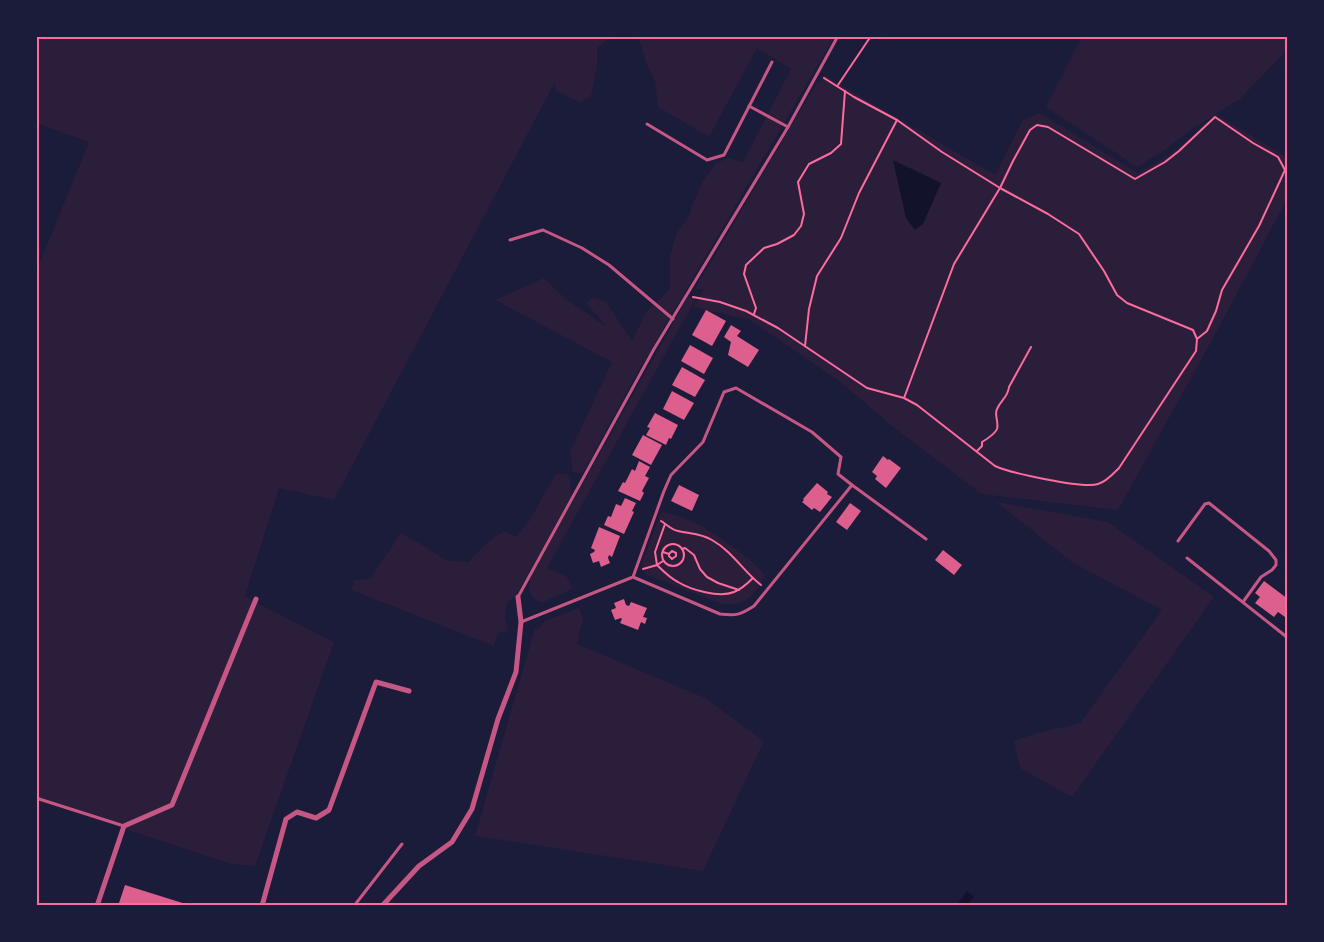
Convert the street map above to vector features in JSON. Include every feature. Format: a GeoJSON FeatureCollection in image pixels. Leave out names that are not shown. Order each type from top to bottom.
{"type":"FeatureCollection","features":[{"type":"Feature","properties":{"kind":"street"},"geometry":{"type":"LineString","coordinates":[[382,906],[419,866],[452,842],[472,809],[498,719],[516,672],[521,622],[518,597]]}},
{"type":"Feature","properties":{"kind":"street"},"geometry":{"type":"LineString","coordinates":[[96,906],[124,826],[172,805],[256,598]]}},
{"type":"Feature","properties":{"kind":"street"},"geometry":{"type":"LineString","coordinates":[[262,906],[286,819],[297,812],[316,818],[329,810],[376,682],[409,692]]}},
{"type":"Feature","properties":{"kind":"lane"},"geometry":{"type":"LineString","coordinates":[[518,597],[654,349],[788,127],[838,36]]}},
{"type":"Feature","properties":{"kind":"lane"},"geometry":{"type":"LineString","coordinates":[[647,124],[707,160],[724,156],[772,62]]}},
{"type":"Feature","properties":{"kind":"lane"},"geometry":{"type":"LineString","coordinates":[[749,106],[788,127]]}},
{"type":"Feature","properties":{"kind":"lane"},"geometry":{"type":"LineString","coordinates":[[510,240],[543,230],[582,248],[609,265],[673,319]]}},
{"type":"Feature","properties":{"kind":"lane"},"geometry":{"type":"LineString","coordinates":[[633,577],[672,475],[703,442],[724,392],[736,388],[812,432],[841,457],[838,474],[926,539]]}},
{"type":"Feature","properties":{"kind":"lane"},"geometry":{"type":"LineString","coordinates":[[521,622],[633,577],[720,614],[733,616],[745,612],[754,606],[852,485]]}},
{"type":"Feature","properties":{"kind":"lane"},"geometry":{"type":"LineString","coordinates":[[1178,541],[1205,504],[1209,503],[1269,551],[1276,560],[1276,565],[1261,577],[1243,602]]}},
{"type":"Feature","properties":{"kind":"lane"},"geometry":{"type":"LineString","coordinates":[[1187,558],[1288,638]]}},
{"type":"Feature","properties":{"kind":"lane"},"geometry":{"type":"LineString","coordinates":[[36,798],[124,826]]}},
{"type":"Feature","properties":{"kind":"lane"},"geometry":{"type":"LineString","coordinates":[[354,906],[402,844]]}},
{"type":"Feature","properties":{"kind":"path"},"geometry":{"type":"LineString","coordinates":[[838,85],[872,36]]}},
{"type":"Feature","properties":{"kind":"path"},"geometry":{"type":"LineString","coordinates":[[687,296],[720,302],[746,311],[778,328],[867,388],[904,398],[917,405],[1003,470],[1086,485],[1097,485],[1112,476],[1119,468],[1196,351],[1197,339],[1193,330],[1127,303],[1117,294],[1079,234],[942,152],[897,120],[818,74]]}},
{"type":"Feature","properties":{"kind":"path"},"geometry":{"type":"LineString","coordinates":[[754,315],[756,308],[744,274],[746,266],[764,248],[794,235],[801,226],[804,214],[798,182],[809,164],[831,153],[841,144],[845,91]]}},
{"type":"Feature","properties":{"kind":"path"},"geometry":{"type":"LineString","coordinates":[[904,398],[954,264],[1000,188],[1030,130],[1036,125],[1048,126],[1135,179],[1165,162],[1215,117],[1253,143],[1278,157],[1285,170],[1282,177],[1258,226],[1222,290],[1216,311],[1207,331],[1197,339]]}},
{"type":"Feature","properties":{"kind":"path"},"geometry":{"type":"LineString","coordinates":[[805,346],[809,309],[817,276],[841,238],[860,193],[897,120]]}},
{"type":"Feature","properties":{"kind":"path"},"geometry":{"type":"LineString","coordinates":[[977,451],[982,446],[982,442],[996,431],[998,426],[996,410],[1008,394],[1009,387],[1031,347]]}},
{"type":"Feature","properties":{"kind":"path"},"geometry":{"type":"LineString","coordinates":[[655,517],[676,531],[693,533],[711,540],[732,556],[767,590]]}},
{"type":"Feature","properties":{"kind":"path"},"geometry":{"type":"LineString","coordinates":[[665,524],[655,552],[657,565],[677,582],[697,590],[716,594],[733,593],[746,586],[753,578]]}},
{"type":"Feature","properties":{"kind":"path"},"geometry":{"type":"LineString","coordinates":[[684,559],[679,564],[669,565],[664,561],[663,552],[669,545],[676,545],[682,549],[686,548],[694,555],[700,569],[707,577],[739,590]]}},
{"type":"Feature","properties":{"kind":"path"},"geometry":{"type":"LineString","coordinates":[[676,545],[674,551],[676,556],[684,559]]}},
{"type":"Feature","properties":{"kind":"path"},"geometry":{"type":"LineString","coordinates":[[682,549],[684,559]]}},
{"type":"Feature","properties":{"kind":"path"},"geometry":{"type":"LineString","coordinates":[[669,554],[674,551]]}},
{"type":"Feature","properties":{"kind":"path"},"geometry":{"type":"LineString","coordinates":[[663,552],[669,554],[672,559]]}},
{"type":"Feature","properties":{"kind":"path"},"geometry":{"type":"LineString","coordinates":[[669,565],[676,556]]}},
{"type":"Feature","properties":{"kind":"path"},"geometry":{"type":"LineString","coordinates":[[643,569],[664,561]]}},
{"type":"Feature","properties":{"kind":"shaded area"},"geometry":{"type":"Polygon","coordinates":[[[36,36],[613,36],[597,48],[597,67],[591,96],[579,102],[556,91],[555,82],[334,500],[279,488],[245,596],[334,642],[255,866],[231,864],[36,800],[36,272],[89,142],[36,123],[36,36]]]}},
{"type":"Feature","properties":{"kind":"shaded area"},"geometry":{"type":"Polygon","coordinates":[[[638,36],[835,36],[634,379],[583,473],[573,472],[570,452],[612,362],[495,300],[544,278],[567,300],[607,327],[586,303],[594,297],[606,302],[632,341],[646,312],[670,289],[670,257],[676,234],[688,218],[704,179],[716,163],[728,158],[743,162],[791,69],[757,48],[709,137],[658,107],[655,81],[647,65],[638,36]]]}},
{"type":"Feature","properties":{"kind":"shaded area"},"geometry":{"type":"Polygon","coordinates":[[[1082,36],[1288,36],[1288,49],[1240,99],[1216,114],[1288,158],[1288,197],[1222,322],[1118,510],[981,494],[897,430],[839,381],[750,320],[693,307],[703,289],[695,289],[817,82],[819,83],[824,75],[995,175],[1023,120],[1040,113],[1138,173],[1167,156],[1187,141],[1214,116],[1193,128],[1165,150],[1137,167],[1046,107],[1082,36]]]}},
{"type":"Feature","properties":{"kind":"shaded area"},"geometry":{"type":"Polygon","coordinates":[[[893,160],[941,183],[923,224],[915,230],[906,218],[893,160]]]}},
{"type":"Feature","properties":{"kind":"shaded area"},"geometry":{"type":"Polygon","coordinates":[[[688,297],[696,298],[547,568],[567,577],[572,589],[544,602],[540,602],[531,595],[530,579],[538,564],[544,567],[538,563],[688,297]]]}},
{"type":"Feature","properties":{"kind":"shaded area"},"geometry":{"type":"Polygon","coordinates":[[[556,474],[567,474],[570,480],[571,497],[515,597],[507,602],[505,616],[508,632],[498,633],[494,646],[351,590],[354,580],[370,579],[401,533],[446,560],[469,562],[485,545],[504,531],[516,537],[529,521],[556,474]]]}},
{"type":"Feature","properties":{"kind":"shaded area"},"geometry":{"type":"Polygon","coordinates":[[[996,502],[1108,522],[1214,597],[1072,797],[1020,768],[1014,741],[1080,723],[1162,610],[1073,563],[996,502]]]}},
{"type":"Feature","properties":{"kind":"shaded area"},"geometry":{"type":"Polygon","coordinates":[[[661,512],[684,518],[706,528],[727,542],[761,570],[765,576],[753,594],[738,603],[722,604],[647,575],[642,567],[642,562],[661,512]]]}},
{"type":"Feature","properties":{"kind":"shaded area"},"geometry":{"type":"Polygon","coordinates":[[[579,608],[583,619],[577,644],[705,698],[764,741],[703,871],[475,836],[535,628],[538,629],[545,621],[579,608]]]}},
{"type":"Feature","properties":{"kind":"shaded area"},"geometry":{"type":"Polygon","coordinates":[[[967,891],[974,897],[970,901],[971,906],[956,906],[967,891]]]}},
{"type":"Feature","properties":{"kind":"building"},"geometry":{"type":"Polygon","coordinates":[[[706,310],[726,321],[712,346],[692,335],[706,310]]]}},
{"type":"Feature","properties":{"kind":"building"},"geometry":{"type":"Polygon","coordinates":[[[731,325],[741,331],[737,336],[759,350],[748,367],[728,355],[731,342],[724,337],[731,325]]]}},
{"type":"Feature","properties":{"kind":"building"},"geometry":{"type":"Polygon","coordinates":[[[690,345],[713,358],[704,374],[681,361],[690,345]]]}},
{"type":"Feature","properties":{"kind":"building"},"geometry":{"type":"Polygon","coordinates":[[[682,367],[705,380],[695,397],[672,385],[682,367]]]}},
{"type":"Feature","properties":{"kind":"building"},"geometry":{"type":"Polygon","coordinates":[[[672,391],[694,403],[684,420],[663,409],[672,391]]]}},
{"type":"Feature","properties":{"kind":"building"},"geometry":{"type":"Polygon","coordinates":[[[655,413],[678,425],[666,445],[646,435],[650,428],[647,427],[655,413]]]}},
{"type":"Feature","properties":{"kind":"building"},"geometry":{"type":"Polygon","coordinates":[[[643,435],[662,445],[651,465],[632,455],[643,435]]]}},
{"type":"Feature","properties":{"kind":"building"},"geometry":{"type":"Polygon","coordinates":[[[883,456],[901,468],[886,488],[875,479],[877,476],[872,472],[883,456]]]}},
{"type":"Feature","properties":{"kind":"building"},"geometry":{"type":"Polygon","coordinates":[[[639,461],[650,467],[645,476],[649,478],[642,491],[644,493],[640,501],[618,491],[623,482],[625,483],[632,469],[635,471],[639,461]]]}},
{"type":"Feature","properties":{"kind":"building"},"geometry":{"type":"Polygon","coordinates":[[[817,483],[832,497],[820,512],[814,508],[812,510],[802,502],[817,483]]]}},
{"type":"Feature","properties":{"kind":"building"},"geometry":{"type":"Polygon","coordinates":[[[679,485],[699,495],[692,511],[671,501],[679,485]]]}},
{"type":"Feature","properties":{"kind":"building"},"geometry":{"type":"Polygon","coordinates":[[[625,498],[636,503],[624,534],[604,525],[608,516],[611,517],[616,504],[621,506],[625,498]]]}},
{"type":"Feature","properties":{"kind":"building"},"geometry":{"type":"Polygon","coordinates":[[[850,503],[861,511],[847,530],[836,522],[850,503]]]}},
{"type":"Feature","properties":{"kind":"building"},"geometry":{"type":"Polygon","coordinates":[[[599,527],[620,536],[612,557],[609,555],[610,563],[601,567],[599,561],[593,563],[590,554],[595,550],[591,548],[599,527]]]}},
{"type":"Feature","properties":{"kind":"building"},"geometry":{"type":"Polygon","coordinates":[[[943,550],[962,565],[954,575],[935,560],[943,550]]]}},
{"type":"Feature","properties":{"kind":"building"},"geometry":{"type":"Polygon","coordinates":[[[1264,581],[1288,599],[1288,614],[1285,617],[1278,612],[1274,617],[1255,603],[1260,597],[1255,593],[1264,581]]]}},
{"type":"Feature","properties":{"kind":"building"},"geometry":{"type":"Polygon","coordinates":[[[624,599],[626,605],[629,606],[631,602],[647,608],[643,617],[647,618],[645,624],[641,622],[638,630],[620,623],[621,618],[615,620],[611,610],[616,608],[614,603],[624,599]]]}},
{"type":"Feature","properties":{"kind":"building"},"geometry":{"type":"Polygon","coordinates":[[[125,885],[189,905],[189,906],[118,906],[125,885]]]}}]}
